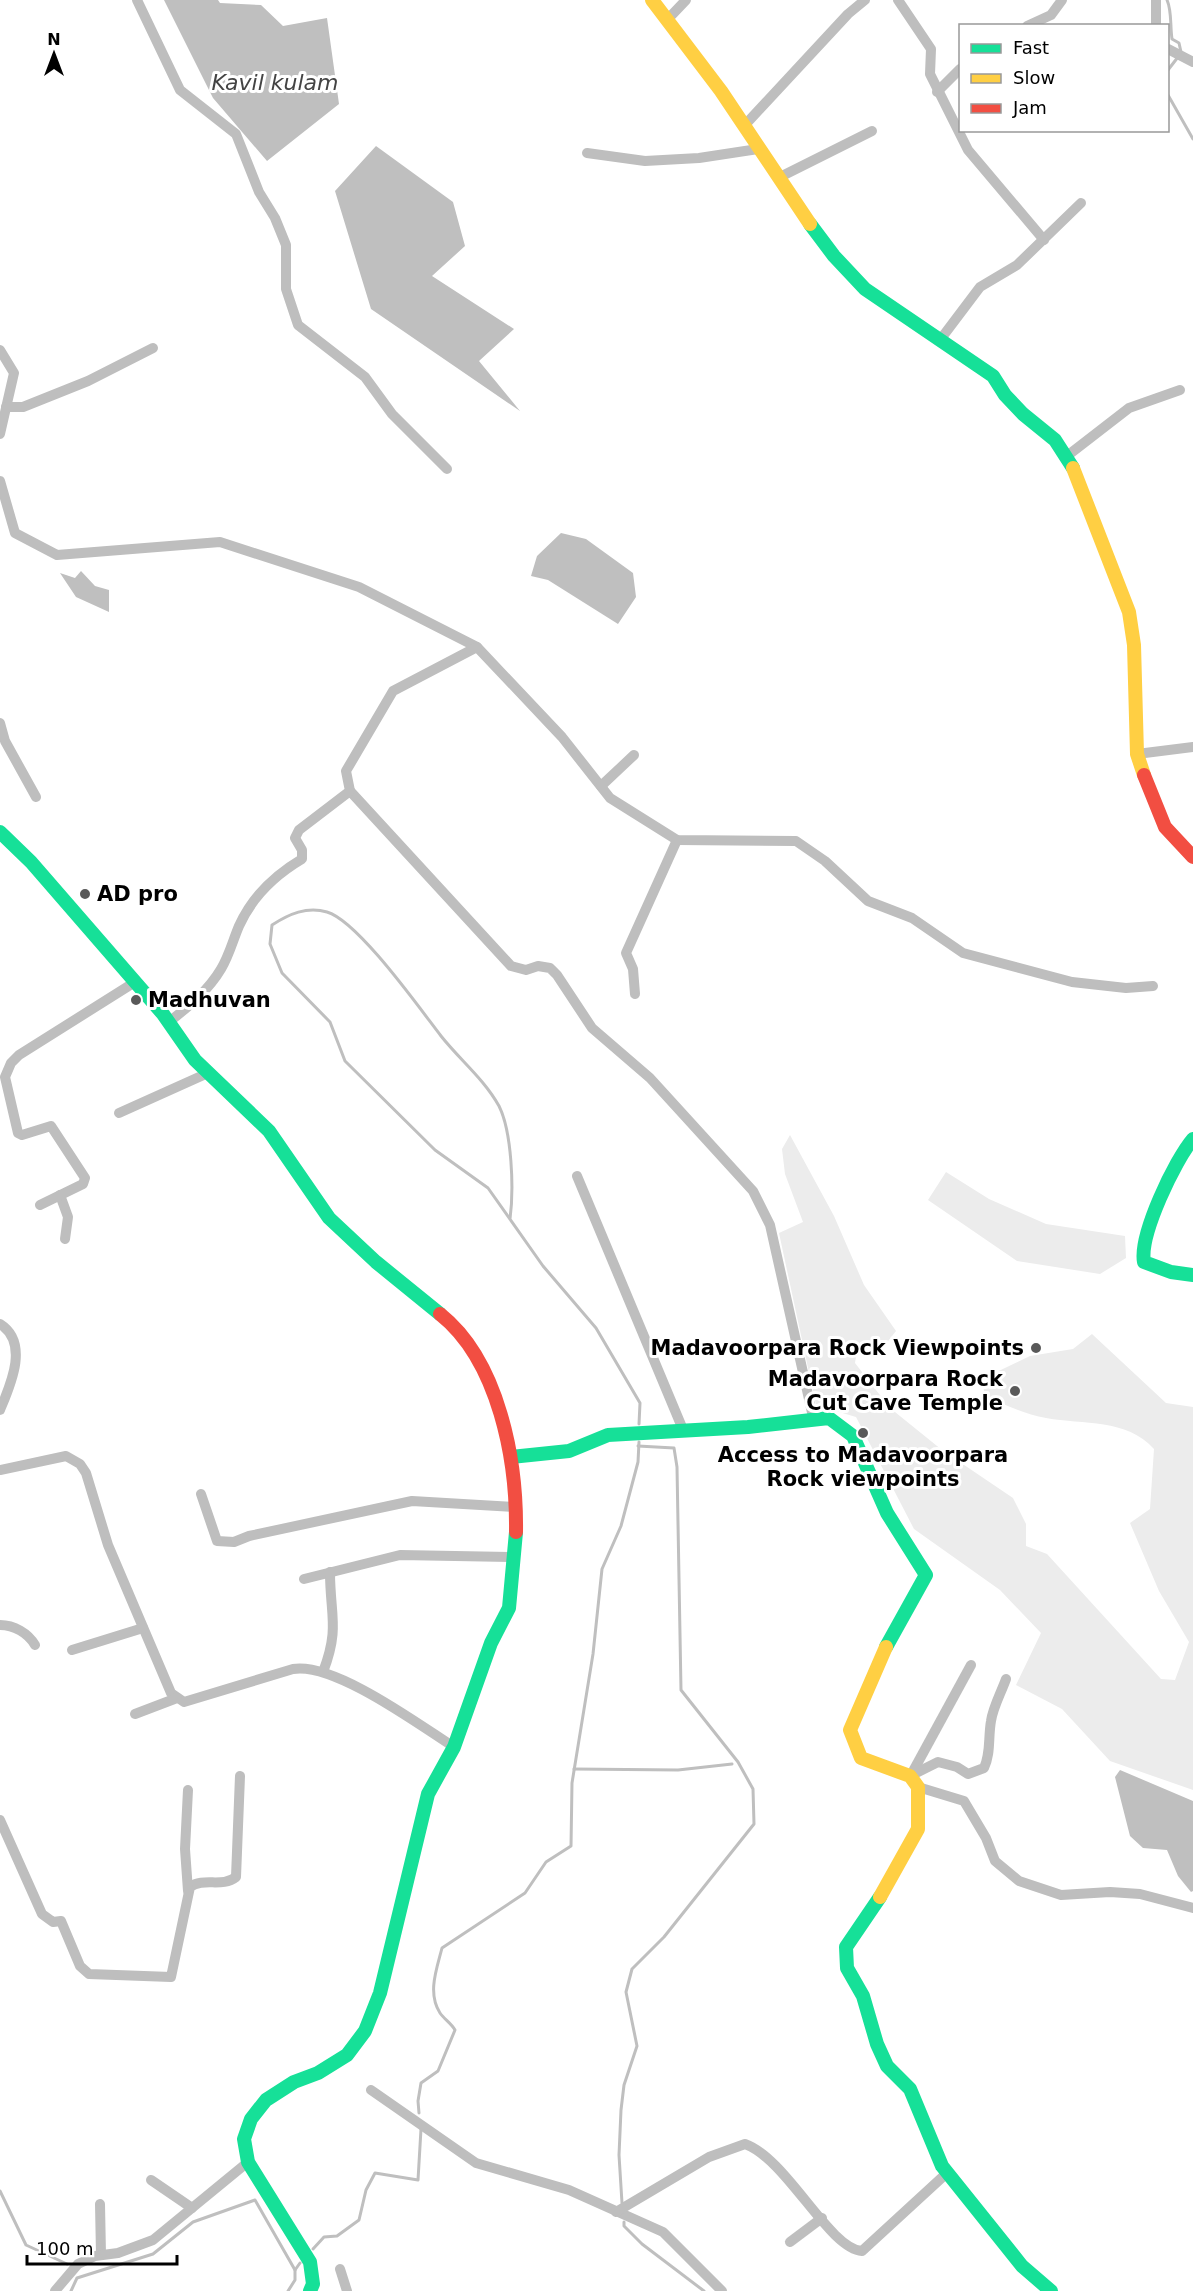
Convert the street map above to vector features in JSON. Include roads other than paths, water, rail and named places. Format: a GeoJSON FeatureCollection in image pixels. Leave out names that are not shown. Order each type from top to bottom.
{"type":"FeatureCollection","features":[{"type":"Feature","properties":{"kind":"main road"},"geometry":{"type":"LineString","coordinates":[[652,0],[721,91],[813,230],[865,289],[993,376],[1017,408],[1055,440],[1067,456],[1095,518],[1129,612],[1134,645],[1137,754],[1165,827],[1193,857]]}},
{"type":"Feature","properties":{"kind":"main road"},"geometry":{"type":"LineString","coordinates":[[0,832],[31,862],[135,982],[208,1073],[269,1131],[328,1218],[376,1262],[436,1310],[472,1350],[490,1383],[511,1457],[516,1507],[515,1557],[509,1608],[491,1643],[454,1747],[428,1794],[380,1993],[365,2031],[347,2055],[318,2073],[294,2082],[266,2100],[251,2119],[244,2139],[248,2162],[310,2262],[313,2284],[310,2291]]}},
{"type":"Feature","properties":{"kind":"main road"},"geometry":{"type":"LineString","coordinates":[[1193,1139],[1187,1146],[1152,1221],[1143,1243],[1142,1253],[1144,1262],[1151,1266],[1193,1275]]}},
{"type":"Feature","properties":{"kind":"main road"},"geometry":{"type":"LineString","coordinates":[[511,1457],[569,1451],[608,1436],[748,1427],[813,1418],[829,1418],[853,1436],[887,1513],[926,1575],[880,1658],[850,1730],[853,1743],[861,1758],[914,1781],[918,1829],[869,1916],[850,1938],[846,1947],[847,1968],[863,1996],[877,2044],[887,2066],[910,2089],[942,2166],[1022,2266],[1051,2291]]}},
{"type":"Feature","properties":{"kind":"street"},"geometry":{"type":"LineString","coordinates":[[137,0],[180,90],[236,134],[259,192],[275,218],[286,245],[286,289],[298,325],[365,377],[392,414],[447,469]]}},
{"type":"Feature","properties":{"kind":"street"},"geometry":{"type":"LineString","coordinates":[[667,20],[686,0]]}},
{"type":"Feature","properties":{"kind":"street"},"geometry":{"type":"LineString","coordinates":[[744,126],[848,14],[865,0]]}},
{"type":"Feature","properties":{"kind":"street"},"geometry":{"type":"LineString","coordinates":[[898,0],[931,49],[930,74],[968,150],[1044,240]]}},
{"type":"Feature","properties":{"kind":"street"},"geometry":{"type":"LineString","coordinates":[[1031,24],[1051,15],[1062,0]]}},
{"type":"Feature","properties":{"kind":"street"},"geometry":{"type":"LineString","coordinates":[[1156,0],[1156,24]]}},
{"type":"Feature","properties":{"kind":"street"},"geometry":{"type":"LineString","coordinates":[[1169,50],[1193,62]]}},
{"type":"Feature","properties":{"kind":"street"},"geometry":{"type":"LineString","coordinates":[[937,92],[959,70]]}},
{"type":"Feature","properties":{"kind":"street"},"geometry":{"type":"LineString","coordinates":[[777,178],[872,131]]}},
{"type":"Feature","properties":{"kind":"street"},"geometry":{"type":"LineString","coordinates":[[587,153],[645,161],[699,158],[758,149]]}},
{"type":"Feature","properties":{"kind":"street"},"geometry":{"type":"LineString","coordinates":[[940,340],[980,287],[1017,266],[1081,203]]}},
{"type":"Feature","properties":{"kind":"street"},"geometry":{"type":"LineString","coordinates":[[6,408],[23,407],[88,381],[153,348]]}},
{"type":"Feature","properties":{"kind":"street"},"geometry":{"type":"LineString","coordinates":[[0,434],[14,373],[1,355]]}},
{"type":"Feature","properties":{"kind":"street"},"geometry":{"type":"LineString","coordinates":[[1067,456],[1130,408],[1180,390]]}},
{"type":"Feature","properties":{"kind":"street"},"geometry":{"type":"LineString","coordinates":[[0,481],[15,533],[57,555],[220,542],[358,587],[477,647],[562,737],[610,798],[677,840],[796,841],[825,861],[868,902],[912,918],[963,954],[1072,982],[1126,988],[1153,986]]}},
{"type":"Feature","properties":{"kind":"street"},"geometry":{"type":"LineString","coordinates":[[477,647],[393,691],[346,771],[350,791],[511,966],[526,970],[538,966],[550,968],[558,975],[591,1028],[650,1078],[753,1191],[770,1225],[813,1418]]}},
{"type":"Feature","properties":{"kind":"street"},"geometry":{"type":"LineString","coordinates":[[0,723],[5,741],[36,797]]}},
{"type":"Feature","properties":{"kind":"street"},"geometry":{"type":"LineString","coordinates":[[1137,754],[1193,747]]}},
{"type":"Feature","properties":{"kind":"street"},"geometry":{"type":"LineString","coordinates":[[601,786],[634,755]]}},
{"type":"Feature","properties":{"kind":"street"},"geometry":{"type":"LineString","coordinates":[[169,1022],[199,998],[222,969],[241,923],[267,885],[302,859],[302,850],[295,838],[300,830],[350,791]]}},
{"type":"Feature","properties":{"kind":"street"},"geometry":{"type":"LineString","coordinates":[[635,994],[633,969],[626,953],[677,840]]}},
{"type":"Feature","properties":{"kind":"street"},"geometry":{"type":"LineString","coordinates":[[40,1205],[84,1182],[85,1176],[51,1126],[22,1135],[18,1133],[5,1077],[11,1063],[19,1055],[135,982]]}},
{"type":"Feature","properties":{"kind":"street"},"geometry":{"type":"LineString","coordinates":[[119,1113],[208,1073]]}},
{"type":"Feature","properties":{"kind":"street"},"geometry":{"type":"LineString","coordinates":[[577,1176],[684,1432]]}},
{"type":"Feature","properties":{"kind":"street"},"geometry":{"type":"LineString","coordinates":[[60,1195],[68,1217],[65,1239]]}},
{"type":"Feature","properties":{"kind":"street"},"geometry":{"type":"LineString","coordinates":[[0,1324],[8,1329],[12,1338],[16,1372],[0,1410]]}},
{"type":"Feature","properties":{"kind":"street"},"geometry":{"type":"LineString","coordinates":[[0,1470],[66,1456],[80,1464],[86,1473],[108,1545],[171,1693],[177,1698],[184,1702],[194,1700],[302,1668],[323,1672],[386,1703],[454,1747]]}},
{"type":"Feature","properties":{"kind":"street"},"geometry":{"type":"LineString","coordinates":[[201,1494],[216,1541],[234,1542],[249,1536],[412,1501],[516,1507]]}},
{"type":"Feature","properties":{"kind":"street"},"geometry":{"type":"LineString","coordinates":[[304,1579],[407,1554],[515,1557]]}},
{"type":"Feature","properties":{"kind":"street"},"geometry":{"type":"LineString","coordinates":[[323,1672],[333,1648],[335,1619],[330,1572]]}},
{"type":"Feature","properties":{"kind":"street"},"geometry":{"type":"LineString","coordinates":[[0,1625],[9,1625],[30,1636],[35,1645]]}},
{"type":"Feature","properties":{"kind":"street"},"geometry":{"type":"LineString","coordinates":[[72,1650],[143,1628]]}},
{"type":"Feature","properties":{"kind":"street"},"geometry":{"type":"LineString","coordinates":[[914,1781],[971,1665]]}},
{"type":"Feature","properties":{"kind":"street"},"geometry":{"type":"LineString","coordinates":[[914,1781],[938,1762],[957,1767],[968,1774],[984,1768],[990,1755],[988,1739],[991,1717],[1006,1679]]}},
{"type":"Feature","properties":{"kind":"street"},"geometry":{"type":"LineString","coordinates":[[135,1714],[177,1698]]}},
{"type":"Feature","properties":{"kind":"street"},"geometry":{"type":"LineString","coordinates":[[0,1820],[42,1914],[53,1922],[61,1922],[80,1966],[89,1974],[171,1977],[190,1887],[196,1883],[227,1883],[236,1877],[240,1776]]}},
{"type":"Feature","properties":{"kind":"street"},"geometry":{"type":"LineString","coordinates":[[914,1781],[964,1801],[986,1838],[995,1861],[1019,1881],[1061,1895],[1110,1892],[1140,1894],[1193,1908]]}},
{"type":"Feature","properties":{"kind":"street"},"geometry":{"type":"LineString","coordinates":[[188,1790],[185,1849],[188,1892]]}},
{"type":"Feature","properties":{"kind":"street"},"geometry":{"type":"LineString","coordinates":[[371,2090],[476,2163],[569,2190],[663,2232],[722,2291]]}},
{"type":"Feature","properties":{"kind":"street"},"geometry":{"type":"LineString","coordinates":[[616,2212],[710,2157],[745,2144],[753,2147],[786,2175],[845,2245],[862,2251],[948,2172]]}},
{"type":"Feature","properties":{"kind":"street"},"geometry":{"type":"LineString","coordinates":[[55,2291],[78,2264],[100,2255],[118,2253],[153,2240],[248,2162]]}},
{"type":"Feature","properties":{"kind":"street"},"geometry":{"type":"LineString","coordinates":[[152,2180],[192,2208]]}},
{"type":"Feature","properties":{"kind":"street"},"geometry":{"type":"LineString","coordinates":[[100,2204],[100,2255]]}},
{"type":"Feature","properties":{"kind":"street"},"geometry":{"type":"LineString","coordinates":[[790,2242],[822,2218]]}},
{"type":"Feature","properties":{"kind":"street"},"geometry":{"type":"LineString","coordinates":[[340,2269],[347,2291]]}},
{"type":"Feature","properties":{"kind":"water","name":"Kavil kulam"},"geometry":{"type":"Polygon","coordinates":[[[164,0],[218,0],[220,3],[261,5],[283,26],[327,18],[339,104],[267,161],[213,98],[164,0]]]}},
{"type":"Feature","properties":{"kind":"water"},"geometry":{"type":"Polygon","coordinates":[[[376,146],[453,202],[465,246],[432,276],[514,329],[479,361],[520,411],[371,309],[335,191],[376,146]]]}},
{"type":"Feature","properties":{"kind":"water"},"geometry":{"type":"Polygon","coordinates":[[[561,533],[586,539],[633,573],[636,597],[618,624],[548,580],[531,576],[537,556],[561,533]]]}},
{"type":"Feature","properties":{"kind":"water"},"geometry":{"type":"Polygon","coordinates":[[[81,571],[95,586],[109,590],[109,612],[76,597],[60,573],[75,578],[81,571]]]}},
{"type":"Feature","properties":{"kind":"water"},"geometry":{"type":"Polygon","coordinates":[[[1120,1770],[1193,1801],[1193,1891],[1191,1892],[1178,1876],[1167,1850],[1143,1848],[1130,1836],[1115,1777],[1120,1770]]]}},
{"type":"Feature","properties":{"kind":"waterway"},"geometry":{"type":"LineString","coordinates":[[1167,0],[1172,39],[1179,43],[1181,52]]}},
{"type":"Feature","properties":{"kind":"waterway"},"geometry":{"type":"LineString","coordinates":[[1169,69],[1178,57]]}},
{"type":"Feature","properties":{"kind":"waterway"},"geometry":{"type":"LineString","coordinates":[[1169,97],[1193,139]]}},
{"type":"Feature","properties":{"kind":"waterway"},"geometry":{"type":"LineString","coordinates":[[510,1219],[512,1177],[507,1130],[499,1106],[486,1087],[441,1036],[388,967],[355,931],[340,919],[327,912],[312,910],[292,914],[272,925],[270,944],[282,973],[330,1022],[345,1061],[435,1150],[488,1188],[543,1266],[596,1328],[640,1403],[639,1424]]}},
{"type":"Feature","properties":{"kind":"waterway"},"geometry":{"type":"LineString","coordinates":[[419,2113],[421,2083],[438,2071],[455,2030],[440,2013],[434,1997],[434,1980],[442,1948],[525,1893],[546,1862],[571,1846],[572,1783],[593,1654],[602,1569],[621,1526],[638,1462],[639,1442]]}},
{"type":"Feature","properties":{"kind":"waterway"},"geometry":{"type":"LineString","coordinates":[[622,2203],[619,2155],[621,2110],[624,2085],[637,2046],[626,1992],[632,1969],[664,1937],[754,1824],[753,1789],[738,1762],[681,1690],[677,1467],[674,1448],[638,1446]]}},
{"type":"Feature","properties":{"kind":"waterway"},"geometry":{"type":"LineString","coordinates":[[574,1769],[678,1770],[732,1764]]}},
{"type":"Feature","properties":{"kind":"waterway"},"geometry":{"type":"LineString","coordinates":[[313,2249],[324,2237],[337,2236],[359,2220],[366,2190],[375,2173],[418,2180],[421,2129]]}},
{"type":"Feature","properties":{"kind":"waterway"},"geometry":{"type":"LineString","coordinates":[[0,2191],[26,2245],[67,2264]]}},
{"type":"Feature","properties":{"kind":"waterway"},"geometry":{"type":"LineString","coordinates":[[71,2291],[77,2278],[153,2254],[193,2222],[255,2200],[295,2270]]}},
{"type":"Feature","properties":{"kind":"waterway"},"geometry":{"type":"LineString","coordinates":[[624,2222],[624,2226],[642,2244],[704,2291]]}},
{"type":"Feature","properties":{"kind":"waterway"},"geometry":{"type":"LineString","coordinates":[[288,2291],[295,2280],[295,2270],[300,2263]]}},
{"type":"Feature","properties":{"kind":"place","name":"AD pro"},"geometry":{"type":"Point","coordinates":[85,894]}},
{"type":"Feature","properties":{"kind":"place","name":"Madhuvan"},"geometry":{"type":"Point","coordinates":[136,1000]}},
{"type":"Feature","properties":{"kind":"place","name":"Madavoorpara Rock Viewpoints"},"geometry":{"type":"Point","coordinates":[1036,1348]}},
{"type":"Feature","properties":{"kind":"place","name":"Madavoorpara Rock Cut Cave Temple"},"geometry":{"type":"Point","coordinates":[1015,1391]}},
{"type":"Feature","properties":{"kind":"place","name":"Access to Madavoorpara Rock viewpoints"},"geometry":{"type":"Point","coordinates":[863,1433]}}]}
